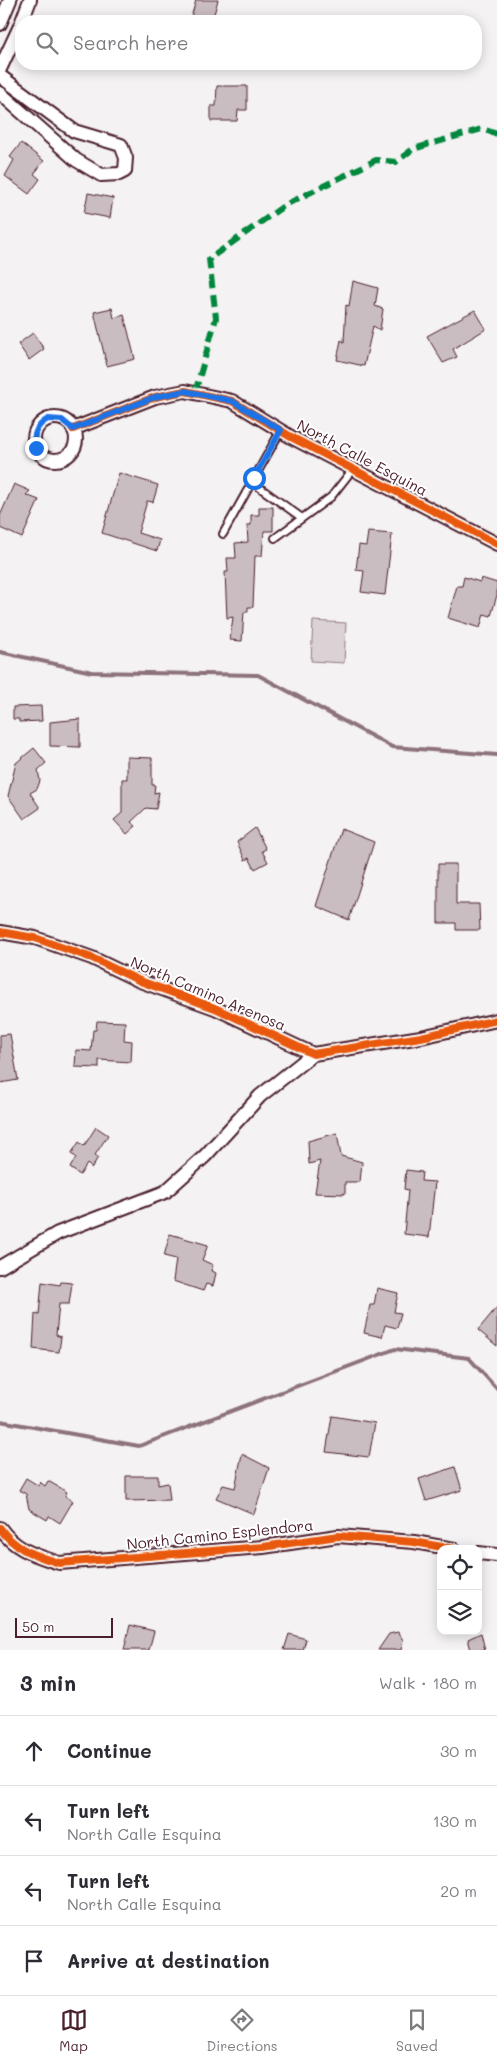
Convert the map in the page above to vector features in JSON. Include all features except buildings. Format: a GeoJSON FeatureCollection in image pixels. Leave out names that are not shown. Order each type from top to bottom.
{"type":"FeatureCollection","features":[{"type":"Feature","properties":{"kind":"street"},"geometry":{"type":"LineString","coordinates":[[0,24],[10,0]]}},
{"type":"Feature","properties":{"kind":"street"},"geometry":{"type":"LineString","coordinates":[[25,15],[30,0]]}},
{"type":"Feature","properties":{"kind":"street"},"geometry":{"type":"LineString","coordinates":[[0,69],[5,63],[15,39]]}},
{"type":"Feature","properties":{"kind":"street"},"geometry":{"type":"LineString","coordinates":[[0,76],[74,131],[121,145],[126,158],[125,171],[119,174],[101,175],[76,160],[0,93]]}},
{"type":"Feature","properties":{"kind":"street","name":"North Calle Esquina"},"geometry":{"type":"LineString","coordinates":[[73,429],[155,397],[185,391],[232,401],[352,469],[497,544]]}},
{"type":"Feature","properties":{"kind":"street","name":"North Camino Arenosa"},"geometry":{"type":"LineString","coordinates":[[0,932],[35,938],[92,958],[140,981],[215,1008],[313,1054]]}},
{"type":"Feature","properties":{"kind":"street"},"geometry":{"type":"LineString","coordinates":[[0,1267],[58,1233],[165,1192],[205,1156],[260,1096],[313,1054],[422,1037],[497,1020]]}},
{"type":"Feature","properties":{"kind":"street","name":"North Camino Esplendora"},"geometry":{"type":"LineString","coordinates":[[0,1528],[13,1545],[60,1563],[263,1547],[338,1536],[414,1542],[437,1546]]}},
{"type":"Feature","properties":{"kind":"street"},"geometry":{"type":"LineString","coordinates":[[482,1553],[497,1555]]}},
{"type":"Feature","properties":{"kind":"lane"},"geometry":{"type":"LineString","coordinates":[[223,534],[281,430]]}},
{"type":"Feature","properties":{"kind":"lane"},"geometry":{"type":"LineString","coordinates":[[275,538],[330,497],[352,469]]}},
{"type":"Feature","properties":{"kind":"lane"},"geometry":{"type":"LineString","coordinates":[[252,482],[302,518]]}},
{"type":"Feature","properties":{"kind":"shaded area"},"geometry":{"type":"Polygon","coordinates":[[[313,621],[346,623],[344,663],[311,661],[313,621]]]}},
{"type":"Feature","properties":{"kind":"waterway"},"geometry":{"type":"LineString","coordinates":[[0,652],[92,672],[258,675],[392,747],[497,755]]}},
{"type":"Feature","properties":{"kind":"waterway"},"geometry":{"type":"LineString","coordinates":[[0,1421],[139,1446],[395,1349],[469,1358],[497,1389]]}},
{"type":"Feature","properties":{"kind":"marked path"},"geometry":{"type":"LineString","coordinates":[[195,393],[216,318],[209,259],[285,205],[376,160],[396,162],[413,149],[482,129],[497,134]]}},
{"type":"Feature","properties":{"kind":"cycle path"},"geometry":{"type":"LineString","coordinates":[[73,429],[155,397],[185,391],[232,401],[291,437],[497,544]]}},
{"type":"Feature","properties":{"kind":"cycle path"},"geometry":{"type":"LineString","coordinates":[[0,932],[35,938],[92,958],[140,981],[215,1008],[313,1054],[421,1037],[497,1020]]}},
{"type":"Feature","properties":{"kind":"cycle path"},"geometry":{"type":"LineString","coordinates":[[0,1528],[19,1547],[59,1563],[263,1547],[338,1536],[414,1542],[437,1546]]}},
{"type":"Feature","properties":{"kind":"route"},"geometry":{"type":"LineString","coordinates":[[36,448],[34,434],[42,422],[48,419],[56,418],[62,420],[73,429],[155,397],[185,391],[232,401],[281,430],[254,478]]}}]}
